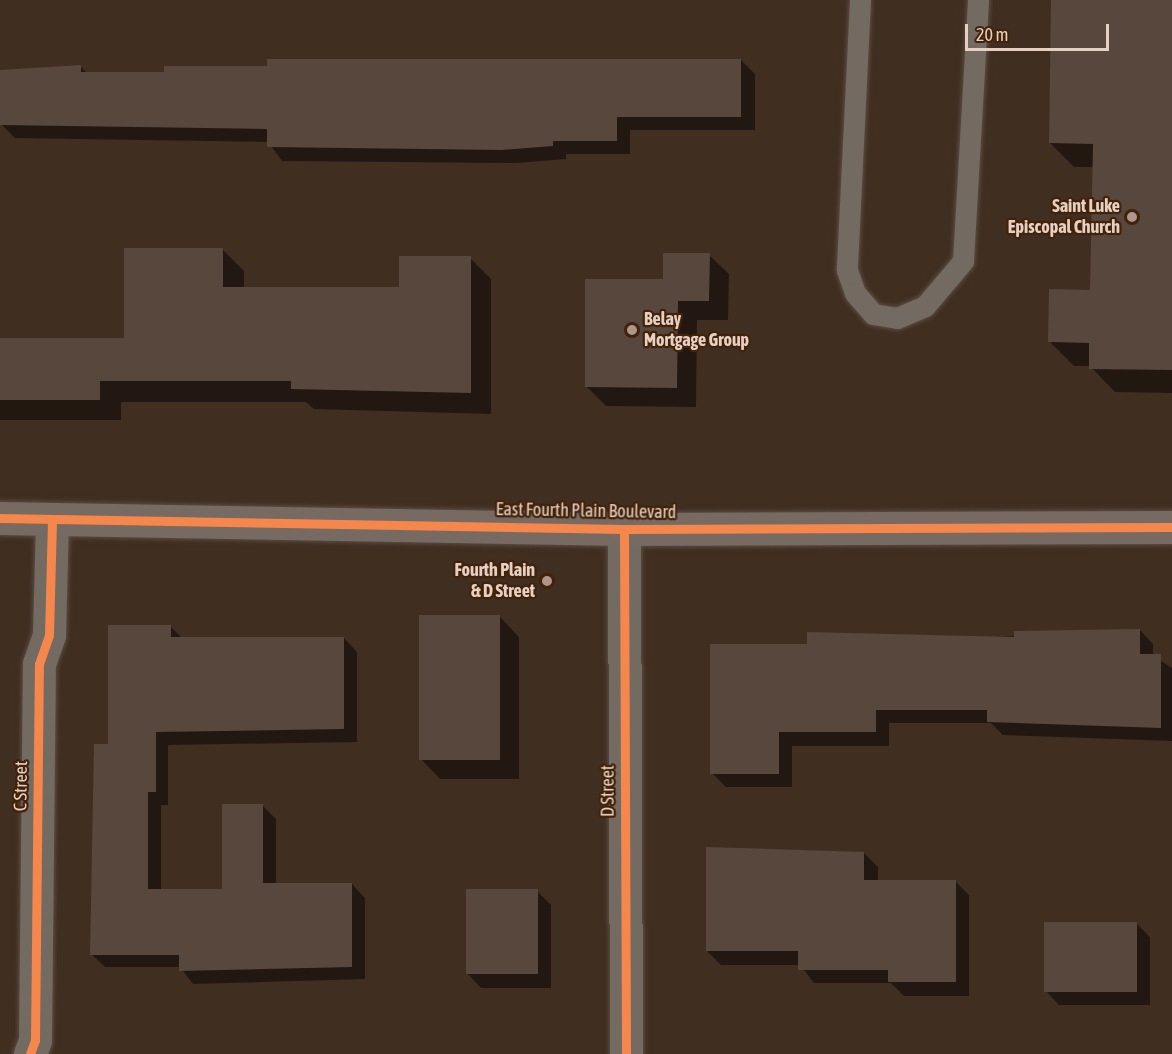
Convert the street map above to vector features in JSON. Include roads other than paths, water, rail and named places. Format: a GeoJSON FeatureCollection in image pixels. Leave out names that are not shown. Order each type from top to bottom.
{"type":"FeatureCollection","features":[{"type":"Feature","properties":{"kind":"main road","name":"East Fourth Plain Boulevard"},"geometry":{"type":"LineString","coordinates":[[0,518],[624,529],[1172,527]]}},
{"type":"Feature","properties":{"kind":"street","name":"C Street"},"geometry":{"type":"LineString","coordinates":[[30,1054],[35,1040],[39,664],[49,635],[52,519]]}},
{"type":"Feature","properties":{"kind":"street","name":"D Street"},"geometry":{"type":"LineString","coordinates":[[624,529],[626,1054]]}},
{"type":"Feature","properties":{"kind":"lane"},"geometry":{"type":"LineString","coordinates":[[860,0],[847,270],[855,293],[873,314],[897,318],[925,306],[963,261],[978,0]]}},
{"type":"Feature","properties":{"kind":"place","name":"Saint Luke Episcopal Church"},"geometry":{"type":"Point","coordinates":[1132,217]}},
{"type":"Feature","properties":{"kind":"place","name":"Belay Mortgage Group"},"geometry":{"type":"Point","coordinates":[632,330]}},
{"type":"Feature","properties":{"kind":"place","name":"Fourth Plain & D Street"},"geometry":{"type":"Point","coordinates":[547,581]}}]}
